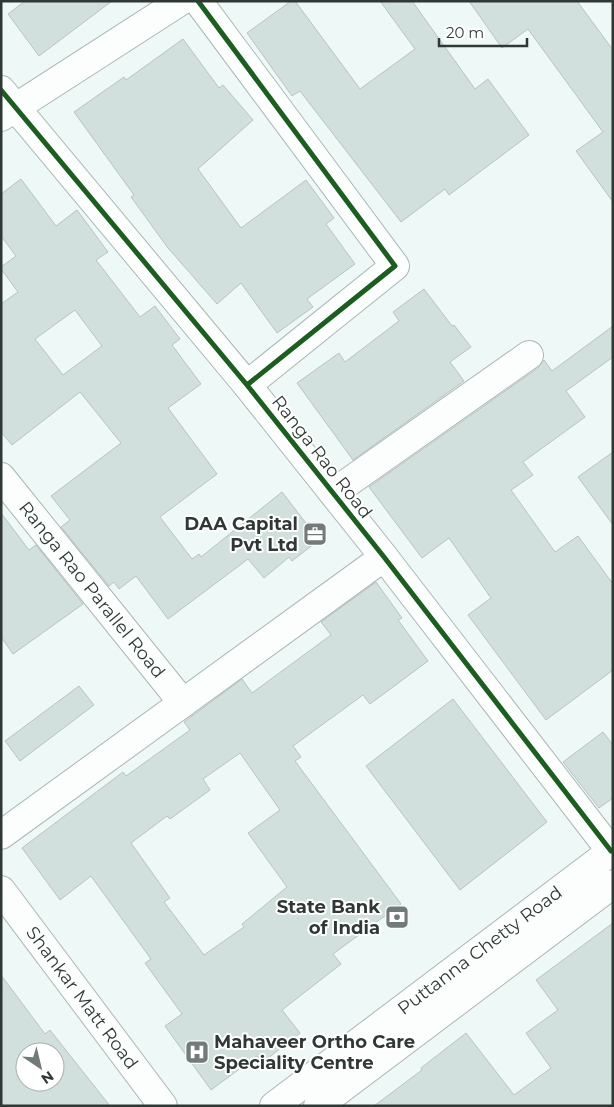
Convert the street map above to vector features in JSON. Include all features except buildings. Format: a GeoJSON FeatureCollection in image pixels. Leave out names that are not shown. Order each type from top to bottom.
{"type":"FeatureCollection","features":[{"type":"Feature","properties":{"kind":"street"},"geometry":{"type":"LineString","coordinates":[[6,105],[181,1]]}},
{"type":"Feature","properties":{"kind":"street"},"geometry":{"type":"LineString","coordinates":[[198,1],[395,266],[247,385]]}},
{"type":"Feature","properties":{"kind":"street","name":"Ranga Rao Road"},"geometry":{"type":"LineString","coordinates":[[6,105],[247,385],[384,557],[612,850]]}},
{"type":"Feature","properties":{"kind":"street"},"geometry":{"type":"LineString","coordinates":[[333,493],[528,355]]}},
{"type":"Feature","properties":{"kind":"street","name":"Ranga Rao Parallel Road"},"geometry":{"type":"LineString","coordinates":[[1,477],[183,703]]}},
{"type":"Feature","properties":{"kind":"street"},"geometry":{"type":"LineString","coordinates":[[1,835],[384,557]]}},
{"type":"Feature","properties":{"kind":"street","name":"Puttanna Chetty Road"},"geometry":{"type":"LineString","coordinates":[[274,1106],[612,850]]}},
{"type":"Feature","properties":{"kind":"street","name":"Puttanna Chetty Road"},"geometry":{"type":"LineString","coordinates":[[318,1106],[613,884]]}},
{"type":"Feature","properties":{"kind":"street","name":"Shankar Matt Road"},"geometry":{"type":"LineString","coordinates":[[1,890],[163,1106]]}},
{"type":"Feature","properties":{"kind":"cycle path"},"geometry":{"type":"LineString","coordinates":[[198,1],[395,266],[247,385]]}},
{"type":"Feature","properties":{"kind":"cycle path"},"geometry":{"type":"LineString","coordinates":[[1,90],[247,385],[384,557],[611,851]]}},
{"type":"Feature","properties":{"kind":"place","name":"DAA Capital Pvt Ltd"},"geometry":{"type":"Point","coordinates":[315,534]}},
{"type":"Feature","properties":{"kind":"place","name":"State Bank of India"},"geometry":{"type":"Point","coordinates":[397,917]}},
{"type":"Feature","properties":{"kind":"place","name":"Mahaveer Ortho Care Speciality Centre"},"geometry":{"type":"Point","coordinates":[197,1052]}}]}
